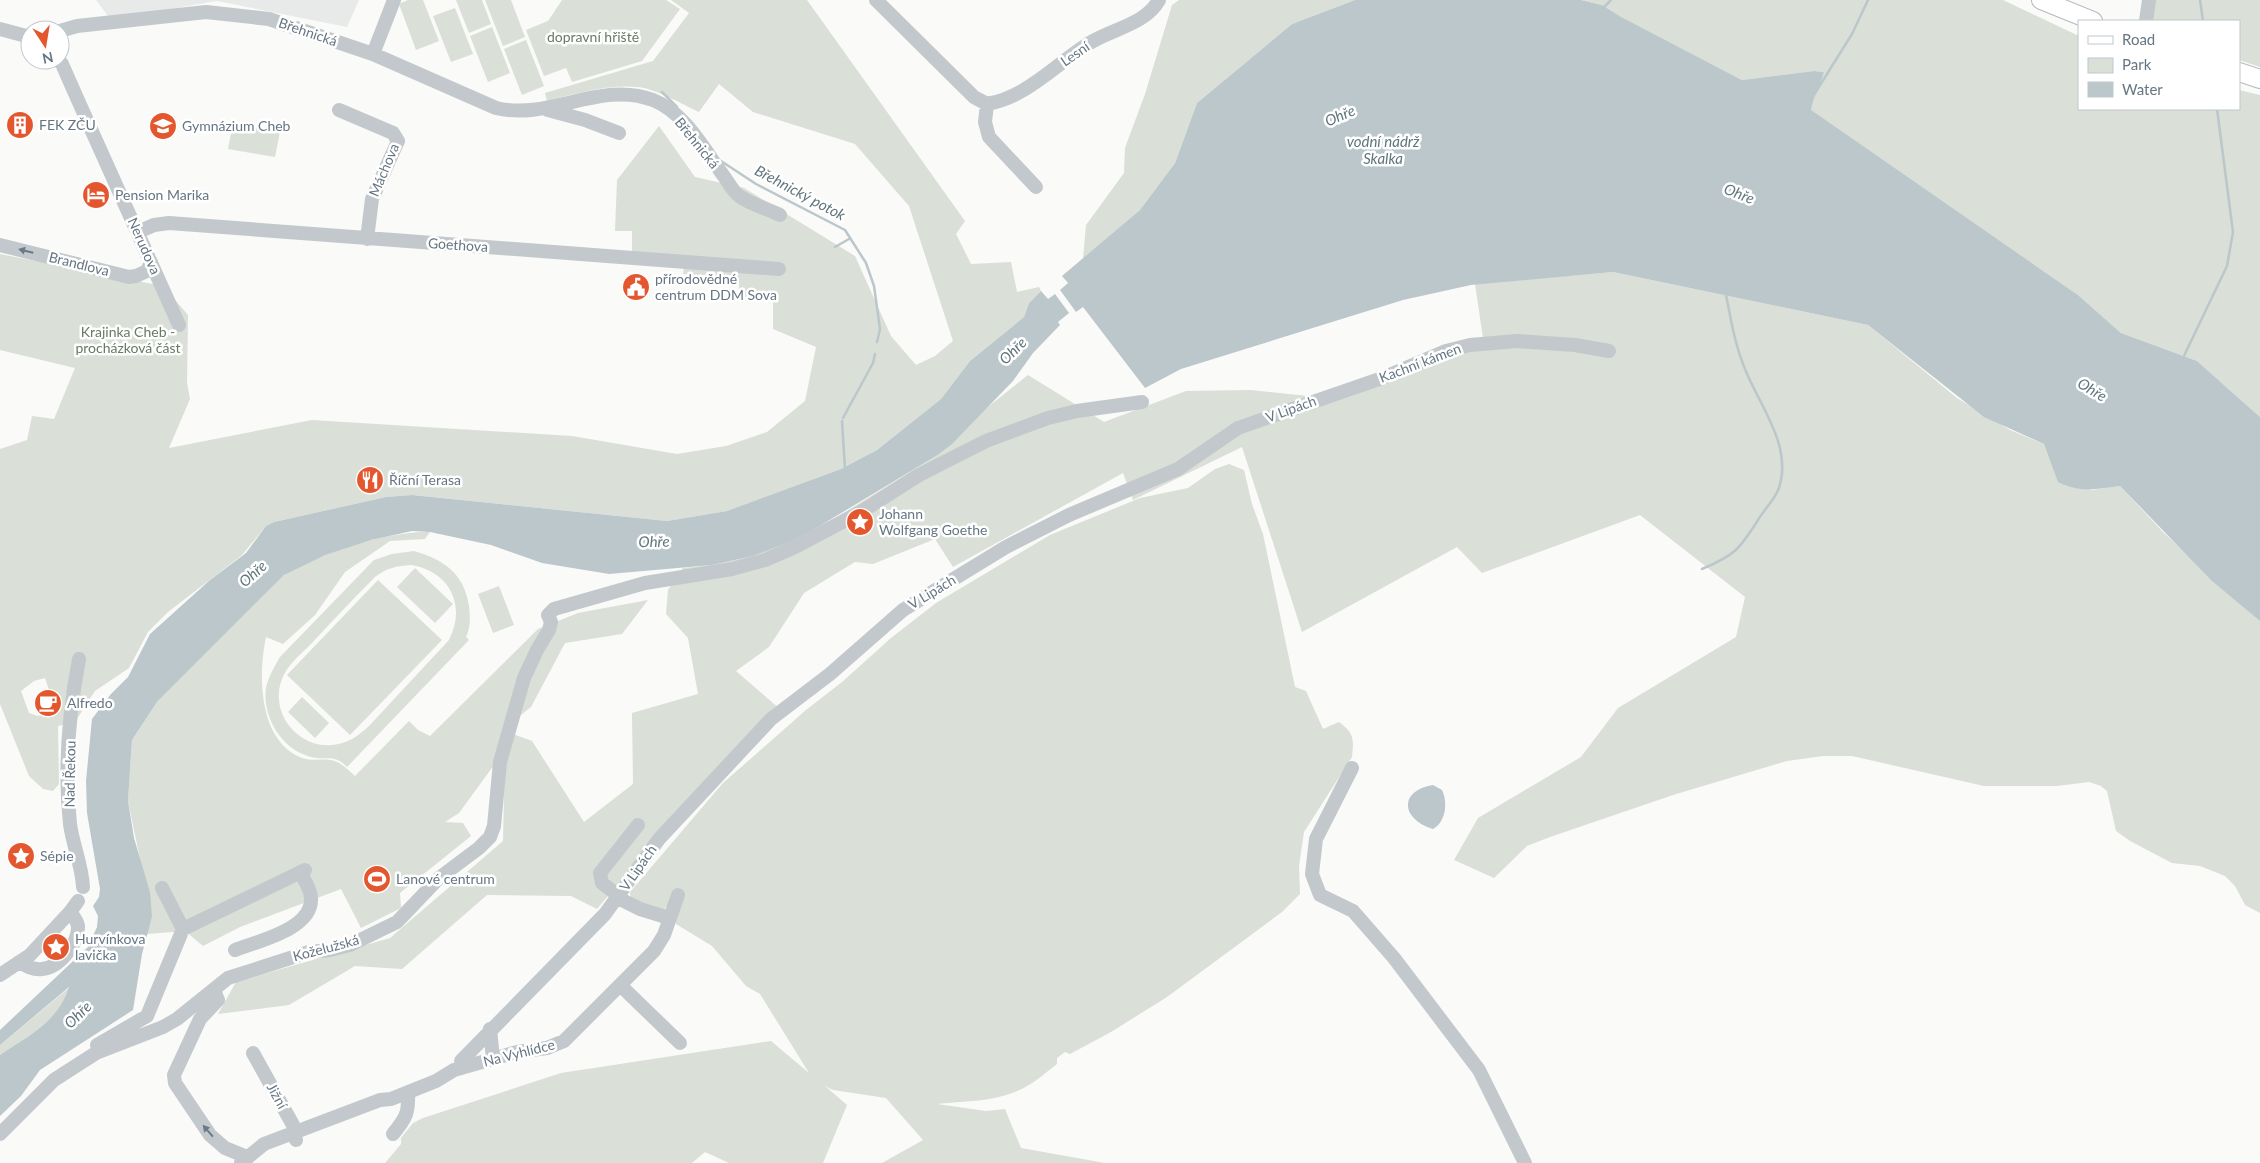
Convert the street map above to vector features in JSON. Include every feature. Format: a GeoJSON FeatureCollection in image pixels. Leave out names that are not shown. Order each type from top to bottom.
{"type":"FeatureCollection","features":[{"type":"Feature","properties":{"kind":"main road"},"geometry":{"type":"LineString","coordinates":[[2042,0],[2091,20]]}},
{"type":"Feature","properties":{"kind":"main road"},"geometry":{"type":"LineString","coordinates":[[2240,72],[2260,79]]}},
{"type":"Feature","properties":{"kind":"street"},"geometry":{"type":"LineString","coordinates":[[373,54],[394,0]]}},
{"type":"Feature","properties":{"kind":"street"},"geometry":{"type":"LineString","coordinates":[[876,0],[974,97],[987,104],[985,122],[988,137],[1036,187]]}},
{"type":"Feature","properties":{"kind":"street","name":"Lesní"},"geometry":{"type":"LineString","coordinates":[[987,104],[1009,98],[1088,44],[1145,17],[1159,0]]}},
{"type":"Feature","properties":{"kind":"street"},"geometry":{"type":"LineString","coordinates":[[2146,20],[2149,0]]}},
{"type":"Feature","properties":{"kind":"street","name":"Břehnická"},"geometry":{"type":"LineString","coordinates":[[70,28],[206,12],[269,19],[373,54],[496,108],[510,111],[544,109],[596,97],[615,95],[654,101],[676,116],[694,135],[736,194],[780,215]]}},
{"type":"Feature","properties":{"kind":"street"},"geometry":{"type":"LineString","coordinates":[[0,29],[20,34]]}},
{"type":"Feature","properties":{"kind":"street","name":"Nerudova"},"geometry":{"type":"LineString","coordinates":[[65,70],[178,325]]}},
{"type":"Feature","properties":{"kind":"street","name":"Břehnická"},"geometry":{"type":"LineString","coordinates":[[544,109],[585,120],[619,133]]}},
{"type":"Feature","properties":{"kind":"street","name":"Máchova"},"geometry":{"type":"LineString","coordinates":[[339,110],[393,133],[398,141],[372,199],[367,239]]}},
{"type":"Feature","properties":{"kind":"street","name":"Goethova"},"geometry":{"type":"LineString","coordinates":[[138,232],[154,225],[169,223],[779,269]]}},
{"type":"Feature","properties":{"kind":"street","name":"Brandlova"},"geometry":{"type":"LineString","coordinates":[[0,245],[129,277],[147,271],[151,262]]}},
{"type":"Feature","properties":{"kind":"street","name":"Kachní kámen"},"geometry":{"type":"LineString","coordinates":[[1324,397],[1385,377],[1446,351],[1470,345],[1517,341],[1575,345],[1609,350]]}},
{"type":"Feature","properties":{"kind":"street","name":"V Lipách"},"geometry":{"type":"LineString","coordinates":[[461,1061],[490,1029],[605,914],[659,839],[771,719],[830,674],[903,610],[1006,547],[1060,520],[1178,469],[1238,428],[1324,397]]}},
{"type":"Feature","properties":{"kind":"street","name":"Koželužská"},"geometry":{"type":"LineString","coordinates":[[0,1134],[54,1080],[96,1053],[163,1027],[228,978],[309,952],[330,950],[350,945],[397,922],[439,878],[479,848],[490,837],[494,826],[501,756],[526,674],[549,630],[551,622],[548,615],[560,607],[645,582],[732,569],[765,560],[795,547],[861,512],[930,468],[986,441],[1048,418],[1077,411],[1142,402]]}},
{"type":"Feature","properties":{"kind":"street","name":"Nad Řekou"},"geometry":{"type":"LineString","coordinates":[[79,659],[72,710],[68,796],[71,826],[82,870],[84,888]]}},
{"type":"Feature","properties":{"kind":"street"},"geometry":{"type":"LineString","coordinates":[[1352,768],[1316,840],[1312,874],[1320,895],[1353,911],[1394,958],[1479,1070],[1525,1163]]}},
{"type":"Feature","properties":{"kind":"street","name":"V Lipách"},"geometry":{"type":"LineString","coordinates":[[618,897],[602,883],[600,873],[638,825]]}},
{"type":"Feature","properties":{"kind":"street","name":"Koželužská"},"geometry":{"type":"LineString","coordinates":[[96,1053],[96,1046],[147,1016],[182,929],[302,871],[311,896],[309,912],[289,929],[234,950]]}},
{"type":"Feature","properties":{"kind":"street"},"geometry":{"type":"LineString","coordinates":[[162,888],[182,929]]}},
{"type":"Feature","properties":{"kind":"street","name":"Na Vyhlídce"},"geometry":{"type":"LineString","coordinates":[[244,1160],[264,1144],[296,1136],[380,1100],[391,1099],[436,1081],[454,1070],[517,1052],[548,1048],[564,1041],[654,951],[664,935],[678,895]]}},
{"type":"Feature","properties":{"kind":"street"},"geometry":{"type":"LineString","coordinates":[[618,897],[640,909],[669,918]]}},
{"type":"Feature","properties":{"kind":"street"},"geometry":{"type":"LineString","coordinates":[[0,975],[19,962],[30,955],[74,906],[78,926],[70,949],[64,956],[44,969],[32,968],[19,962]]}},
{"type":"Feature","properties":{"kind":"street"},"geometry":{"type":"LineString","coordinates":[[620,985],[680,1043]]}},
{"type":"Feature","properties":{"kind":"street"},"geometry":{"type":"LineString","coordinates":[[214,990],[218,1000],[200,1019],[174,1075],[175,1082],[210,1134],[225,1148],[244,1160]]}},
{"type":"Feature","properties":{"kind":"street"},"geometry":{"type":"LineString","coordinates":[[490,1029],[493,1059]]}},
{"type":"Feature","properties":{"kind":"street","name":"Jižní"},"geometry":{"type":"LineString","coordinates":[[253,1053],[296,1136]]}},
{"type":"Feature","properties":{"kind":"street"},"geometry":{"type":"LineString","coordinates":[[393,1134],[406,1118],[408,1092]]}},
{"type":"Feature","properties":{"kind":"shaded area"},"geometry":{"type":"Polygon","coordinates":[[[96,0],[359,0],[347,27],[217,1],[141,14],[108,16],[96,0]]]}},
{"type":"Feature","properties":{"kind":"green space"},"geometry":{"type":"Polygon","coordinates":[[[408,0],[423,0],[439,41],[416,50],[399,4],[408,0]]]}},
{"type":"Feature","properties":{"kind":"green space"},"geometry":{"type":"Polygon","coordinates":[[[456,0],[482,0],[491,24],[469,33],[456,0]]]}},
{"type":"Feature","properties":{"kind":"green space"},"geometry":{"type":"Polygon","coordinates":[[[485,0],[511,0],[525,37],[503,46],[485,0]]]}},
{"type":"Feature","properties":{"kind":"green space","name":"dopravní hřiště"},"geometry":{"type":"Polygon","coordinates":[[[562,0],[666,0],[680,9],[642,61],[572,82],[566,68],[544,76],[526,30],[548,21],[562,0]]]}},
{"type":"Feature","properties":{"kind":"green space","name":"Krajinka Cheb - procházková část"},"geometry":{"type":"Polygon","coordinates":[[[671,0],[807,0],[965,221],[956,234],[971,264],[1011,262],[1017,292],[1039,287],[1041,291],[1029,303],[1024,317],[970,361],[941,399],[877,450],[841,469],[727,511],[667,521],[412,495],[386,497],[274,522],[266,526],[242,555],[168,612],[148,632],[129,668],[95,691],[75,722],[58,726],[59,784],[53,791],[43,789],[29,776],[0,704],[0,449],[27,440],[32,416],[54,419],[75,368],[0,350],[0,254],[163,286],[188,315],[187,383],[190,399],[169,448],[312,420],[572,436],[677,454],[726,446],[767,432],[805,401],[816,347],[773,329],[773,300],[739,296],[739,278],[683,274],[685,260],[632,255],[632,231],[615,231],[617,180],[659,126],[695,177],[744,188],[855,256],[891,336],[916,365],[935,356],[953,341],[909,206],[855,144],[753,112],[719,84],[699,112],[645,88],[627,86],[581,92],[547,101],[545,93],[653,61],[689,13],[671,0]],[[45,678],[34,681],[21,691],[29,713],[38,716],[56,712],[45,678]]]}},
{"type":"Feature","properties":{"kind":"green space"},"geometry":{"type":"Polygon","coordinates":[[[1179,0],[1355,0],[1292,24],[1197,103],[1175,163],[1140,210],[1083,259],[1086,225],[1124,173],[1125,148],[1145,94],[1172,5],[1179,0]]]}},
{"type":"Feature","properties":{"kind":"green space"},"geometry":{"type":"Polygon","coordinates":[[[1581,0],[2003,0],[2078,36],[2078,110],[2240,110],[2240,90],[2260,95],[2260,417],[2197,361],[2121,333],[2078,295],[1810,110],[1813,96],[1824,72],[1814,71],[1742,80],[1620,17],[1602,5],[1581,0]]]}},
{"type":"Feature","properties":{"kind":"green space"},"geometry":{"type":"Polygon","coordinates":[[[2154,0],[2260,0],[2260,67],[2240,60],[2240,20],[2151,20],[2154,0]]]}},
{"type":"Feature","properties":{"kind":"green space"},"geometry":{"type":"Polygon","coordinates":[[[455,8],[473,54],[451,62],[433,16],[455,8]]]}},
{"type":"Feature","properties":{"kind":"green space"},"geometry":{"type":"Polygon","coordinates":[[[492,27],[510,73],[488,82],[470,36],[492,27]]]}},
{"type":"Feature","properties":{"kind":"green space"},"geometry":{"type":"Polygon","coordinates":[[[526,40],[544,86],[522,95],[504,49],[526,40]]]}},
{"type":"Feature","properties":{"kind":"green space"},"geometry":{"type":"Polygon","coordinates":[[[233,123],[280,132],[275,157],[228,149],[233,123]]]}},
{"type":"Feature","properties":{"kind":"green space"},"geometry":{"type":"Polygon","coordinates":[[[1613,272],[1868,325],[1957,398],[2010,430],[2044,444],[2048,454],[2092,490],[2120,486],[2163,532],[2260,621],[2260,913],[2245,905],[2235,886],[2225,876],[2200,866],[2172,863],[2130,841],[2116,831],[2107,791],[2101,786],[2089,782],[2057,786],[1984,786],[1852,756],[1823,756],[1787,761],[1673,795],[1527,846],[1494,878],[1454,860],[1478,818],[1581,757],[1618,708],[1736,637],[1745,597],[1640,515],[1482,573],[1457,547],[1302,632],[1242,447],[1133,500],[1123,473],[953,567],[935,539],[873,564],[855,562],[804,593],[769,647],[736,671],[781,710],[714,770],[597,909],[571,896],[487,895],[402,969],[355,966],[289,1005],[218,1014],[236,982],[390,938],[503,841],[505,750],[459,813],[445,822],[463,823],[471,836],[400,893],[401,908],[361,928],[341,889],[240,927],[203,946],[185,931],[147,934],[152,917],[128,801],[132,740],[157,702],[283,576],[313,559],[375,539],[414,532],[430,532],[425,539],[390,541],[345,572],[315,615],[283,644],[266,637],[263,652],[262,688],[269,722],[277,737],[287,749],[302,758],[337,762],[355,776],[409,721],[418,730],[430,736],[538,629],[578,613],[648,600],[622,634],[565,643],[531,707],[502,730],[532,741],[584,822],[633,784],[632,713],[698,694],[688,638],[666,614],[668,590],[683,568],[712,565],[753,556],[818,527],[845,512],[936,456],[989,406],[1028,375],[1104,422],[1186,391],[1251,390],[1327,398],[1449,354],[1484,345],[1475,284],[1613,272]]]}},
{"type":"Feature","properties":{"kind":"green space"},"geometry":{"type":"Polygon","coordinates":[[[1229,464],[1244,470],[1252,504],[1263,534],[1295,687],[1306,691],[1323,729],[1339,722],[1348,730],[1353,741],[1352,757],[1304,832],[1299,866],[1300,894],[1282,912],[1167,997],[1111,1032],[1070,1054],[1065,1052],[1057,1058],[1057,1064],[1037,1080],[1015,1092],[996,1098],[937,1104],[986,1111],[1005,1109],[1021,1148],[1105,1163],[882,1163],[923,1140],[886,1098],[833,1090],[825,1086],[847,1105],[823,1163],[729,1163],[705,1152],[692,1163],[385,1163],[401,1144],[401,1138],[413,1123],[423,1118],[561,1073],[771,1041],[809,1073],[760,994],[746,986],[712,946],[676,924],[668,906],[663,910],[631,899],[630,892],[723,783],[891,638],[936,603],[1050,535],[1140,498],[1188,488],[1215,469],[1229,464]]]}},
{"type":"Feature","properties":{"kind":"green space"},"geometry":{"type":"Polygon","coordinates":[[[414,551],[435,559],[457,576],[463,585],[469,606],[470,618],[466,637],[469,640],[347,767],[338,760],[311,757],[301,753],[283,740],[271,721],[266,699],[266,688],[270,676],[280,657],[374,560],[392,554],[414,551]],[[406,565],[383,571],[291,664],[282,679],[279,691],[279,704],[289,726],[297,734],[308,741],[332,745],[343,743],[356,736],[369,726],[449,640],[454,627],[455,602],[444,582],[436,574],[406,565]]]}},
{"type":"Feature","properties":{"kind":"green space"},"geometry":{"type":"Polygon","coordinates":[[[415,568],[453,604],[435,623],[397,587],[415,568]]]}},
{"type":"Feature","properties":{"kind":"green space"},"geometry":{"type":"Polygon","coordinates":[[[378,580],[442,640],[350,735],[287,675],[378,580]]]}},
{"type":"Feature","properties":{"kind":"green space"},"geometry":{"type":"Polygon","coordinates":[[[499,586],[514,625],[493,633],[478,594],[499,586]]]}},
{"type":"Feature","properties":{"kind":"green space"},"geometry":{"type":"Polygon","coordinates":[[[302,697],[329,723],[315,738],[288,712],[302,697]]]}},
{"type":"Feature","properties":{"kind":"green space"},"geometry":{"type":"Polygon","coordinates":[[[70,987],[65,999],[50,1019],[32,1034],[0,1055],[0,1045],[70,987]]]}},
{"type":"Feature","properties":{"kind":"water","name":"vodní nádrž Skalka"},"geometry":{"type":"Polygon","coordinates":[[[1355,0],[1581,0],[1602,5],[1621,17],[1742,80],[1814,71],[1824,72],[1811,110],[2078,295],[2121,333],[2197,361],[2260,417],[2260,621],[2211,580],[2120,486],[2081,489],[2058,482],[2044,444],[1984,417],[1868,325],[1613,272],[1471,285],[1403,300],[1181,369],[1145,388],[1083,307],[1076,312],[1060,290],[1068,283],[1062,276],[1140,210],[1175,163],[1197,103],[1292,24],[1355,0]]]}},
{"type":"Feature","properties":{"kind":"water","name":"Ohře"},"geometry":{"type":"Polygon","coordinates":[[[1041,291],[1048,299],[1055,294],[1069,313],[1058,322],[1060,325],[1033,353],[1013,381],[952,444],[936,456],[818,527],[792,541],[753,556],[712,565],[609,574],[542,563],[491,545],[430,532],[412,531],[371,540],[325,555],[284,575],[157,702],[132,740],[128,801],[134,838],[150,892],[152,917],[142,954],[133,1010],[40,1070],[21,1096],[0,1116],[0,1055],[41,1027],[58,1009],[69,987],[0,1045],[0,1030],[88,947],[97,927],[98,916],[93,906],[99,897],[100,889],[87,813],[86,781],[92,719],[111,694],[128,677],[150,634],[210,580],[246,553],[266,526],[274,522],[386,497],[412,495],[667,521],[727,511],[841,469],[877,450],[941,399],[970,361],[1024,317],[1029,303],[1041,291]]]}},
{"type":"Feature","properties":{"kind":"water"},"geometry":{"type":"Polygon","coordinates":[[[1433,785],[1442,790],[1445,800],[1445,811],[1441,822],[1433,829],[1415,819],[1408,806],[1409,799],[1414,793],[1422,788],[1433,785]]]}},
{"type":"Feature","properties":{"kind":"waterway"},"geometry":{"type":"LineString","coordinates":[[1603,8],[1611,0]]}},
{"type":"Feature","properties":{"kind":"waterway"},"geometry":{"type":"LineString","coordinates":[[1812,98],[1852,34],[1868,0]]}},
{"type":"Feature","properties":{"kind":"waterway"},"geometry":{"type":"LineString","coordinates":[[2200,0],[2203,20]]}},
{"type":"Feature","properties":{"kind":"waterway","name":"Břehnický potok"},"geometry":{"type":"LineString","coordinates":[[662,92],[677,107]]}},
{"type":"Feature","properties":{"kind":"waterway"},"geometry":{"type":"LineString","coordinates":[[2183,358],[2227,266],[2233,232],[2217,110]]}},
{"type":"Feature","properties":{"kind":"waterway","name":"Břehnický potok"},"geometry":{"type":"LineString","coordinates":[[721,161],[756,184],[845,230],[866,263],[874,286],[880,329],[877,342]]}},
{"type":"Feature","properties":{"kind":"waterway"},"geometry":{"type":"LineString","coordinates":[[835,247],[849,239]]}},
{"type":"Feature","properties":{"kind":"waterway"},"geometry":{"type":"LineString","coordinates":[[1702,569],[1722,560],[1741,545],[1775,496],[1779,488],[1782,472],[1782,457],[1778,441],[1742,360],[1726,295]]}},
{"type":"Feature","properties":{"kind":"waterway","name":"Břehnický potok"},"geometry":{"type":"LineString","coordinates":[[843,418],[873,363],[875,354]]}},
{"type":"Feature","properties":{"kind":"waterway","name":"Břehnický potok"},"geometry":{"type":"LineString","coordinates":[[842,421],[845,469]]}},
{"type":"Feature","properties":{"kind":"place","name":"FEK ZČU"},"geometry":{"type":"Point","coordinates":[20,125]}},
{"type":"Feature","properties":{"kind":"place","name":"Gymnázium Cheb"},"geometry":{"type":"Point","coordinates":[163,126]}},
{"type":"Feature","properties":{"kind":"place","name":"Pension Marika"},"geometry":{"type":"Point","coordinates":[96,195]}},
{"type":"Feature","properties":{"kind":"place","name":"přírodovědné centrum DDM Sova"},"geometry":{"type":"Point","coordinates":[636,287]}},
{"type":"Feature","properties":{"kind":"place","name":"Říční Terasa"},"geometry":{"type":"Point","coordinates":[370,480]}},
{"type":"Feature","properties":{"kind":"place","name":"Johann Wolfgang Goethe"},"geometry":{"type":"Point","coordinates":[860,522]}},
{"type":"Feature","properties":{"kind":"place","name":"Alfredo"},"geometry":{"type":"Point","coordinates":[48,703]}},
{"type":"Feature","properties":{"kind":"place","name":"Sépie"},"geometry":{"type":"Point","coordinates":[21,856]}},
{"type":"Feature","properties":{"kind":"place","name":"Lanové centrum"},"geometry":{"type":"Point","coordinates":[377,879]}},
{"type":"Feature","properties":{"kind":"place","name":"Hurvínkova lavička"},"geometry":{"type":"Point","coordinates":[56,947]}}]}
